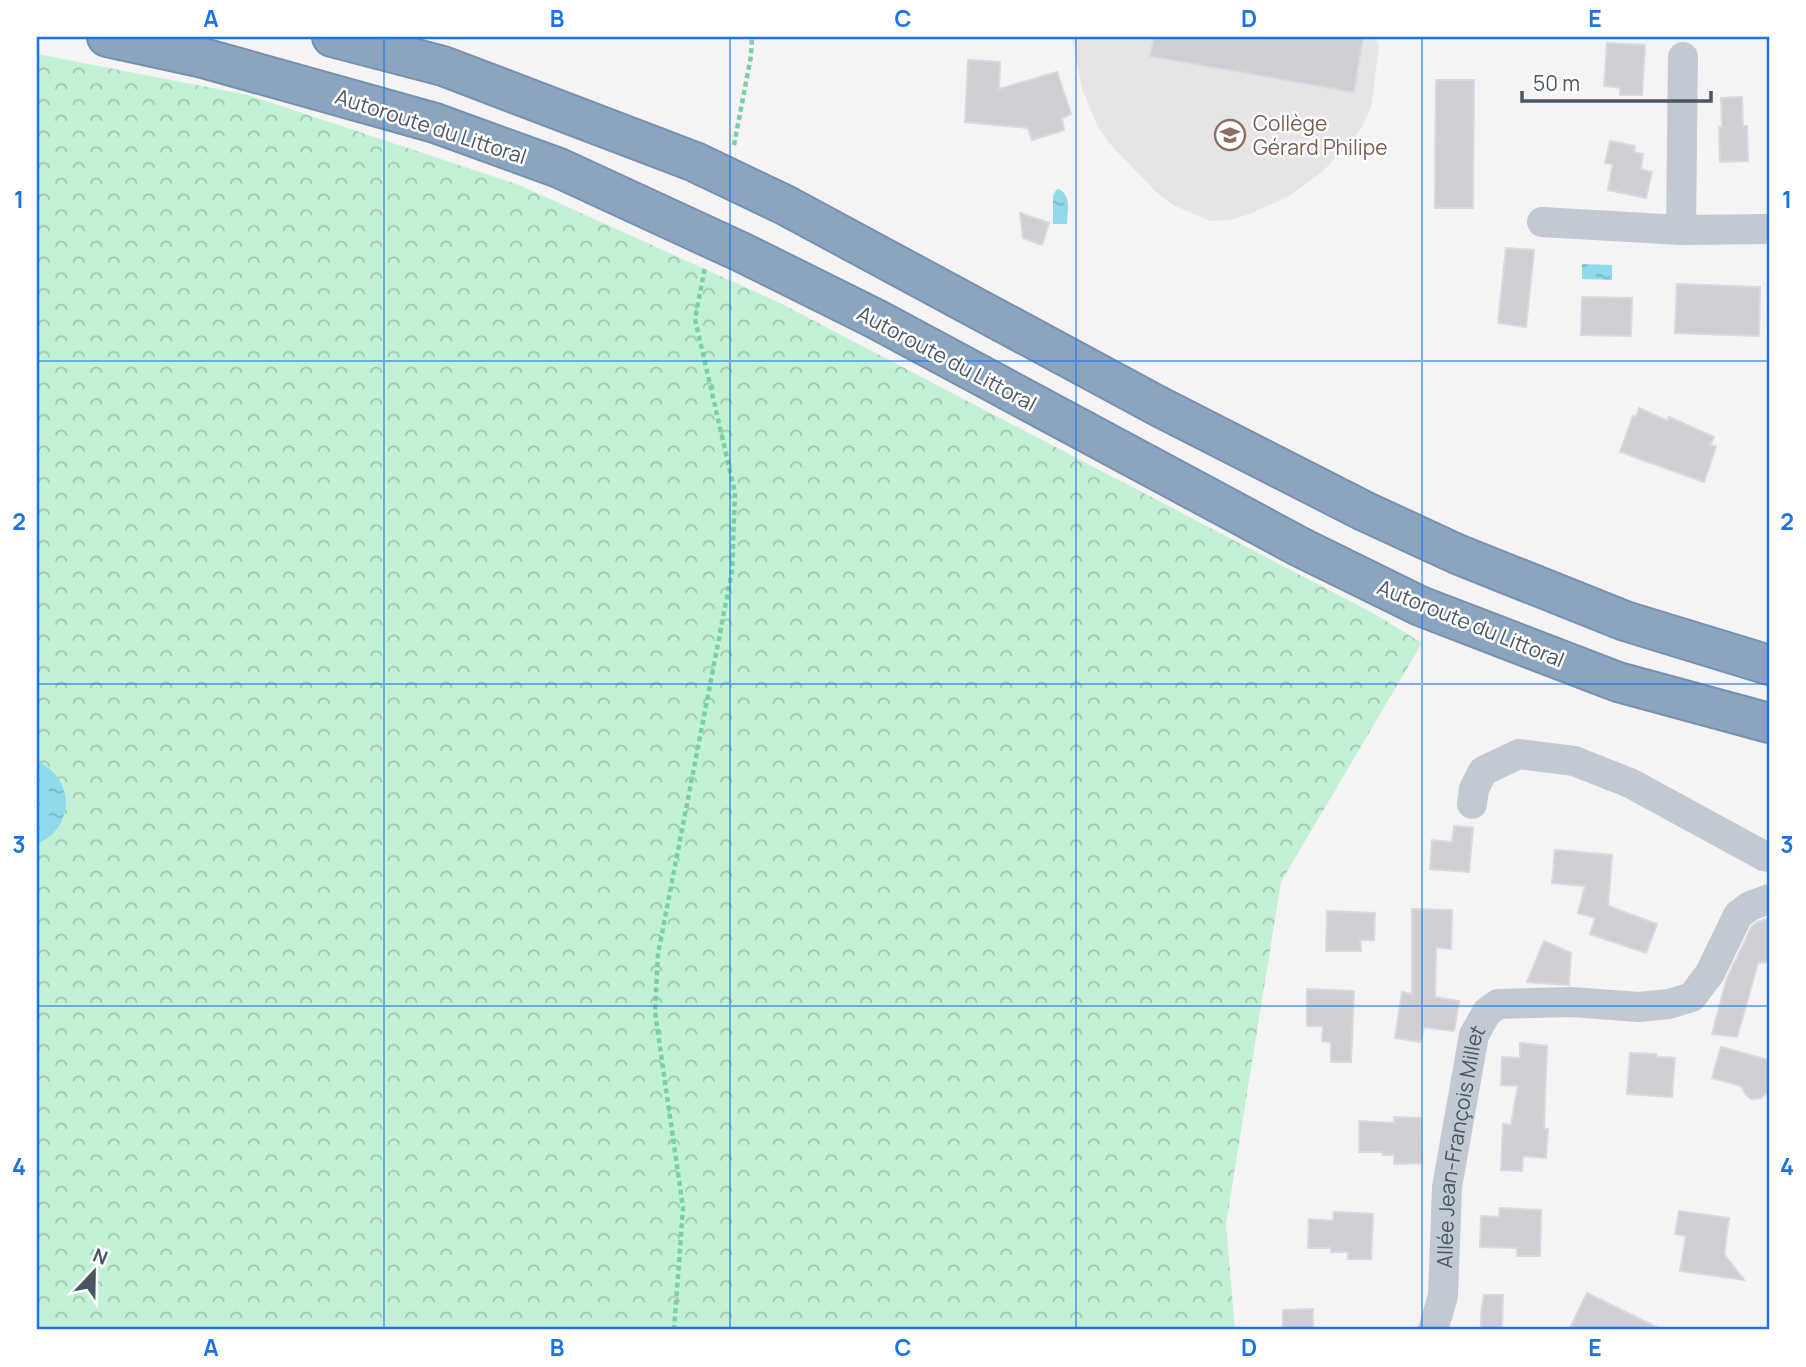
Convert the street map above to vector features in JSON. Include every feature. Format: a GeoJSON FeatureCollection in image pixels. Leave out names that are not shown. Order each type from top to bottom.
{"type":"FeatureCollection","features":[{"type":"Feature","properties":{"kind":"highway","name":"Autoroute du Littoral"},"geometry":{"type":"LineString","coordinates":[[107,37],[203,58],[435,123],[559,168],[729,246],[876,319],[1300,547],[1420,606],[1618,682],[1769,723]]}},
{"type":"Feature","properties":{"kind":"highway"},"geometry":{"type":"LineString","coordinates":[[332,37],[443,66],[695,162],[785,205],[1158,406],[1364,511],[1457,554],[1625,621],[1769,665]]}},
{"type":"Feature","properties":{"kind":"street"},"geometry":{"type":"LineString","coordinates":[[1681,230],[1683,57]]}},
{"type":"Feature","properties":{"kind":"street"},"geometry":{"type":"LineString","coordinates":[[1542,222],[1681,230],[1769,229]]}},
{"type":"Feature","properties":{"kind":"street"},"geometry":{"type":"LineString","coordinates":[[1472,804],[1474,789],[1483,771],[1519,754],[1574,761],[1630,783],[1769,857]]}},
{"type":"Feature","properties":{"kind":"street","name":"Allée Jean-François Millet"},"geometry":{"type":"LineString","coordinates":[[1433,1330],[1443,1296],[1447,1187],[1474,1035],[1487,1013],[1498,1003],[1571,1002],[1639,1007],[1669,1004],[1692,997],[1710,973],[1738,915],[1750,906],[1769,899]]}},
{"type":"Feature","properties":{"kind":"path"},"geometry":{"type":"LineString","coordinates":[[734,145],[751,56],[752,37]]}},
{"type":"Feature","properties":{"kind":"path"},"geometry":{"type":"LineString","coordinates":[[674,1330],[683,1208],[655,1013],[658,954],[732,571],[735,492],[695,319],[707,259]]}},
{"type":"Feature","properties":{"kind":"shaded area","name":"Collège Gérard Philipe"},"geometry":{"type":"Polygon","coordinates":[[[1072,37],[1376,37],[1379,47],[1371,107],[1362,127],[1322,172],[1289,196],[1250,214],[1230,220],[1210,221],[1173,205],[1156,192],[1110,144],[1098,127],[1082,89],[1072,37]]]}},
{"type":"Feature","properties":{"kind":"green space"},"geometry":{"type":"Polygon","coordinates":[[[37,54],[248,95],[519,185],[782,304],[1373,613],[1422,643],[1281,882],[1226,1224],[1235,1330],[37,1330],[37,54]]]}},
{"type":"Feature","properties":{"kind":"water"},"geometry":{"type":"Polygon","coordinates":[[[1059,189],[1067,200],[1067,224],[1053,224],[1053,196],[1059,189]]]}},
{"type":"Feature","properties":{"kind":"water"},"geometry":{"type":"Polygon","coordinates":[[[1582,264],[1612,265],[1612,280],[1582,279],[1582,264]]]}},
{"type":"Feature","properties":{"kind":"water"},"geometry":{"type":"Polygon","coordinates":[[[37,761],[59,779],[66,803],[59,826],[37,844],[37,761]]]}},
{"type":"Feature","properties":{"kind":"building"},"geometry":{"type":"Polygon","coordinates":[[[1154,37],[1363,37],[1354,92],[1150,56],[1154,37]]]}},
{"type":"Feature","properties":{"kind":"building"},"geometry":{"type":"Polygon","coordinates":[[[1607,43],[1645,45],[1642,95],[1620,95],[1620,88],[1604,86],[1607,43]]]}},
{"type":"Feature","properties":{"kind":"building"},"geometry":{"type":"Polygon","coordinates":[[[968,60],[1000,62],[999,89],[1057,72],[1071,114],[1062,118],[1064,130],[1032,140],[1028,128],[965,122],[968,60]]]}},
{"type":"Feature","properties":{"kind":"building"},"geometry":{"type":"Polygon","coordinates":[[[1436,80],[1474,80],[1473,208],[1435,208],[1436,80]]]}},
{"type":"Feature","properties":{"kind":"building"},"geometry":{"type":"Polygon","coordinates":[[[1742,97],[1743,126],[1747,126],[1748,161],[1720,162],[1721,98],[1742,97]]]}},
{"type":"Feature","properties":{"kind":"building"},"geometry":{"type":"Polygon","coordinates":[[[1610,141],[1635,146],[1634,152],[1643,154],[1641,169],[1652,172],[1646,198],[1608,190],[1613,164],[1605,163],[1610,141]]]}},
{"type":"Feature","properties":{"kind":"building"},"geometry":{"type":"Polygon","coordinates":[[[1020,213],[1049,223],[1042,245],[1023,238],[1020,213]]]}},
{"type":"Feature","properties":{"kind":"building"},"geometry":{"type":"Polygon","coordinates":[[[1506,248],[1534,250],[1526,327],[1498,323],[1506,248]]]}},
{"type":"Feature","properties":{"kind":"building"},"geometry":{"type":"Polygon","coordinates":[[[1677,284],[1760,287],[1759,336],[1675,333],[1677,284]]]}},
{"type":"Feature","properties":{"kind":"building"},"geometry":{"type":"Polygon","coordinates":[[[1582,297],[1632,298],[1631,336],[1581,335],[1582,297]]]}},
{"type":"Feature","properties":{"kind":"building"},"geometry":{"type":"Polygon","coordinates":[[[1639,408],[1668,421],[1669,417],[1714,437],[1710,445],[1716,447],[1704,482],[1620,452],[1633,416],[1636,417],[1639,408]]]}},
{"type":"Feature","properties":{"kind":"building"},"geometry":{"type":"Polygon","coordinates":[[[1454,826],[1473,828],[1469,872],[1430,869],[1432,840],[1452,842],[1454,826]]]}},
{"type":"Feature","properties":{"kind":"building"},"geometry":{"type":"Polygon","coordinates":[[[1555,850],[1612,855],[1608,906],[1657,924],[1646,953],[1590,934],[1595,918],[1578,913],[1585,886],[1552,883],[1555,850]]]}},
{"type":"Feature","properties":{"kind":"building"},"geometry":{"type":"Polygon","coordinates":[[[1412,909],[1452,910],[1451,949],[1436,947],[1435,997],[1459,1001],[1454,1031],[1424,1027],[1421,1042],[1395,1038],[1402,992],[1412,994],[1412,909]]]}},
{"type":"Feature","properties":{"kind":"building"},"geometry":{"type":"Polygon","coordinates":[[[1327,911],[1375,913],[1374,940],[1360,940],[1361,951],[1326,951],[1327,911]]]}},
{"type":"Feature","properties":{"kind":"building"},"geometry":{"type":"Polygon","coordinates":[[[1769,918],[1769,962],[1758,963],[1737,1037],[1712,1034],[1727,978],[1752,926],[1769,918]]]}},
{"type":"Feature","properties":{"kind":"building"},"geometry":{"type":"Polygon","coordinates":[[[1544,941],[1571,953],[1569,985],[1527,982],[1544,941]]]}},
{"type":"Feature","properties":{"kind":"building"},"geometry":{"type":"Polygon","coordinates":[[[1307,989],[1354,991],[1351,1062],[1331,1062],[1331,1042],[1322,1041],[1323,1026],[1307,1026],[1307,989]]]}},
{"type":"Feature","properties":{"kind":"building"},"geometry":{"type":"Polygon","coordinates":[[[1520,1043],[1547,1046],[1544,1129],[1548,1129],[1546,1158],[1523,1156],[1522,1171],[1501,1170],[1503,1124],[1511,1125],[1518,1086],[1501,1085],[1502,1057],[1520,1058],[1520,1043]]]}},
{"type":"Feature","properties":{"kind":"building"},"geometry":{"type":"Polygon","coordinates":[[[1721,1047],[1769,1060],[1769,1091],[1761,1098],[1752,1099],[1741,1086],[1712,1078],[1721,1047]]]}},
{"type":"Feature","properties":{"kind":"building"},"geometry":{"type":"Polygon","coordinates":[[[1630,1053],[1675,1058],[1672,1097],[1627,1094],[1630,1053]]]}},
{"type":"Feature","properties":{"kind":"building"},"geometry":{"type":"Polygon","coordinates":[[[1394,1117],[1421,1118],[1422,1163],[1394,1164],[1394,1155],[1359,1152],[1359,1121],[1394,1123],[1394,1117]]]}},
{"type":"Feature","properties":{"kind":"building"},"geometry":{"type":"Polygon","coordinates":[[[1500,1208],[1541,1210],[1540,1256],[1517,1256],[1517,1248],[1480,1247],[1481,1216],[1499,1217],[1500,1208]]]}},
{"type":"Feature","properties":{"kind":"building"},"geometry":{"type":"Polygon","coordinates":[[[1679,1211],[1729,1218],[1724,1254],[1744,1280],[1680,1271],[1686,1236],[1675,1234],[1679,1211]]]}},
{"type":"Feature","properties":{"kind":"building"},"geometry":{"type":"Polygon","coordinates":[[[1334,1212],[1373,1214],[1371,1259],[1348,1259],[1348,1252],[1331,1252],[1331,1248],[1308,1248],[1309,1219],[1333,1221],[1334,1212]]]}},
{"type":"Feature","properties":{"kind":"building"},"geometry":{"type":"Polygon","coordinates":[[[1587,1293],[1630,1314],[1663,1330],[1569,1330],[1587,1293]]]}},
{"type":"Feature","properties":{"kind":"building"},"geometry":{"type":"Polygon","coordinates":[[[1484,1295],[1503,1295],[1502,1330],[1481,1330],[1484,1295]]]}},
{"type":"Feature","properties":{"kind":"building"},"geometry":{"type":"Polygon","coordinates":[[[1313,1309],[1313,1330],[1283,1330],[1283,1310],[1313,1309]]]}},
{"type":"Feature","properties":{"kind":"place","name":"Collège Gérard Philipe"},"geometry":{"type":"Point","coordinates":[1230,135]}}]}
